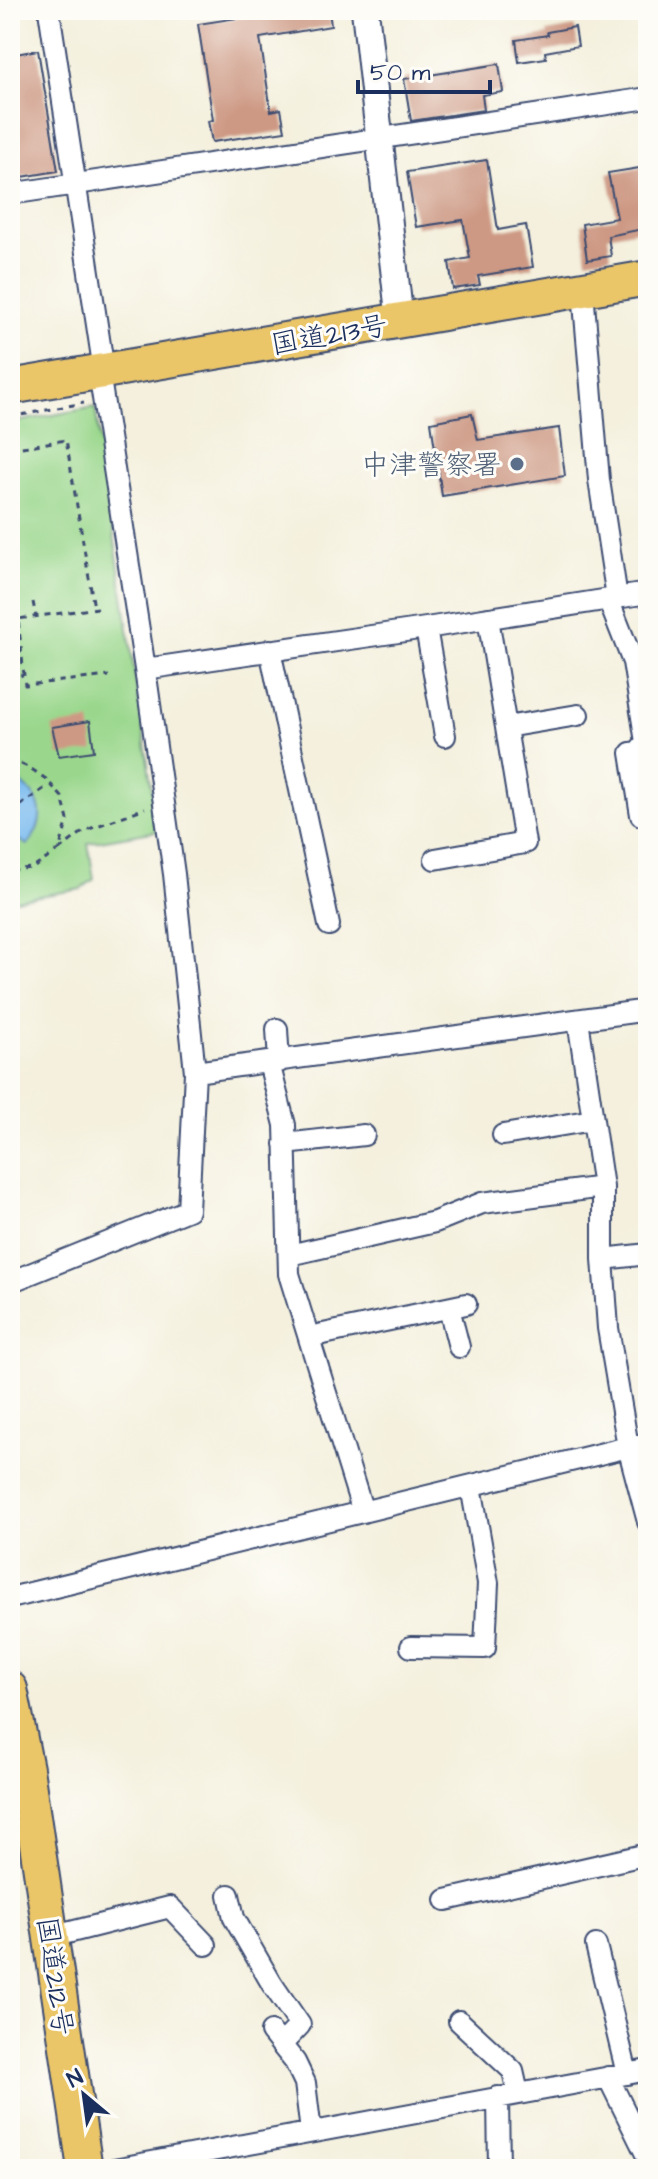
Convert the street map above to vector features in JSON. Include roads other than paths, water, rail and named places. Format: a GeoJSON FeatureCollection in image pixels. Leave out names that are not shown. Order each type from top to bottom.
{"type":"FeatureCollection","features":[{"type":"Feature","properties":{"kind":"highway","name":"国道213号"},"geometry":{"type":"LineString","coordinates":[[10,387],[648,278]]}},
{"type":"Feature","properties":{"kind":"highway","name":"国道212号"},"geometry":{"type":"LineString","coordinates":[[10,1689],[14,1728],[26,1769],[85,2169]]}},
{"type":"Feature","properties":{"kind":"street"},"geometry":{"type":"LineString","coordinates":[[10,1282],[188,1210],[195,1072],[174,874],[49,10]]}},
{"type":"Feature","properties":{"kind":"street"},"geometry":{"type":"LineString","coordinates":[[365,10],[400,322]]}},
{"type":"Feature","properties":{"kind":"street"},"geometry":{"type":"LineString","coordinates":[[10,194],[648,98]]}},
{"type":"Feature","properties":{"kind":"street"},"geometry":{"type":"LineString","coordinates":[[583,291],[612,598],[633,662],[646,742],[638,752],[631,753],[641,815]]}},
{"type":"Feature","properties":{"kind":"street"},"geometry":{"type":"LineString","coordinates":[[145,669],[648,593]]}},
{"type":"Feature","properties":{"kind":"street"},"geometry":{"type":"LineString","coordinates":[[435,859],[525,843],[488,618]]}},
{"type":"Feature","properties":{"kind":"street"},"geometry":{"type":"LineString","coordinates":[[426,628],[445,736]]}},
{"type":"Feature","properties":{"kind":"street"},"geometry":{"type":"LineString","coordinates":[[270,650],[329,925]]}},
{"type":"Feature","properties":{"kind":"street"},"geometry":{"type":"LineString","coordinates":[[506,727],[578,715]]}},
{"type":"Feature","properties":{"kind":"street"},"geometry":{"type":"LineString","coordinates":[[195,1072],[648,1010]]}},
{"type":"Feature","properties":{"kind":"street"},"geometry":{"type":"LineString","coordinates":[[578,1020],[603,1187],[603,1259],[608,1328],[638,1446],[648,1522]]}},
{"type":"Feature","properties":{"kind":"street"},"geometry":{"type":"LineString","coordinates":[[277,1029],[274,1063],[285,1125],[289,1274],[363,1512]]}},
{"type":"Feature","properties":{"kind":"street"},"geometry":{"type":"LineString","coordinates":[[503,1135],[593,1120]]}},
{"type":"Feature","properties":{"kind":"street"},"geometry":{"type":"LineString","coordinates":[[285,1144],[364,1135]]}},
{"type":"Feature","properties":{"kind":"street"},"geometry":{"type":"LineString","coordinates":[[289,1255],[435,1222],[482,1203],[603,1187]]}},
{"type":"Feature","properties":{"kind":"street"},"geometry":{"type":"LineString","coordinates":[[603,1259],[648,1254]]}},
{"type":"Feature","properties":{"kind":"street"},"geometry":{"type":"LineString","coordinates":[[309,1337],[458,1306],[459,1347]]}},
{"type":"Feature","properties":{"kind":"street"},"geometry":{"type":"LineString","coordinates":[[10,1598],[638,1446]]}},
{"type":"Feature","properties":{"kind":"street"},"geometry":{"type":"LineString","coordinates":[[411,1647],[485,1648],[488,1583],[471,1486]]}},
{"type":"Feature","properties":{"kind":"street"},"geometry":{"type":"LineString","coordinates":[[446,1900],[648,1854]]}},
{"type":"Feature","properties":{"kind":"street"},"geometry":{"type":"LineString","coordinates":[[229,1895],[234,1918],[300,2025],[276,2038],[295,2062],[305,2083],[311,2132]]}},
{"type":"Feature","properties":{"kind":"street"},"geometry":{"type":"LineString","coordinates":[[51,1937],[170,1907],[206,1945]]}},
{"type":"Feature","properties":{"kind":"street"},"geometry":{"type":"LineString","coordinates":[[596,1945],[618,2075],[648,2158]]}},
{"type":"Feature","properties":{"kind":"street"},"geometry":{"type":"LineString","coordinates":[[459,2021],[513,2071],[499,2169]]}},
{"type":"Feature","properties":{"kind":"street"},"geometry":{"type":"LineString","coordinates":[[114,2169],[183,2162],[311,2132],[648,2070]]}},
{"type":"Feature","properties":{"kind":"water"},"geometry":{"type":"Polygon","coordinates":[[[10,774],[28,789],[39,806],[39,824],[27,845],[10,834],[10,774]]]}},
{"type":"Feature","properties":{"kind":"place","name":"中津警察署"},"geometry":{"type":"Point","coordinates":[517,464]}}]}
